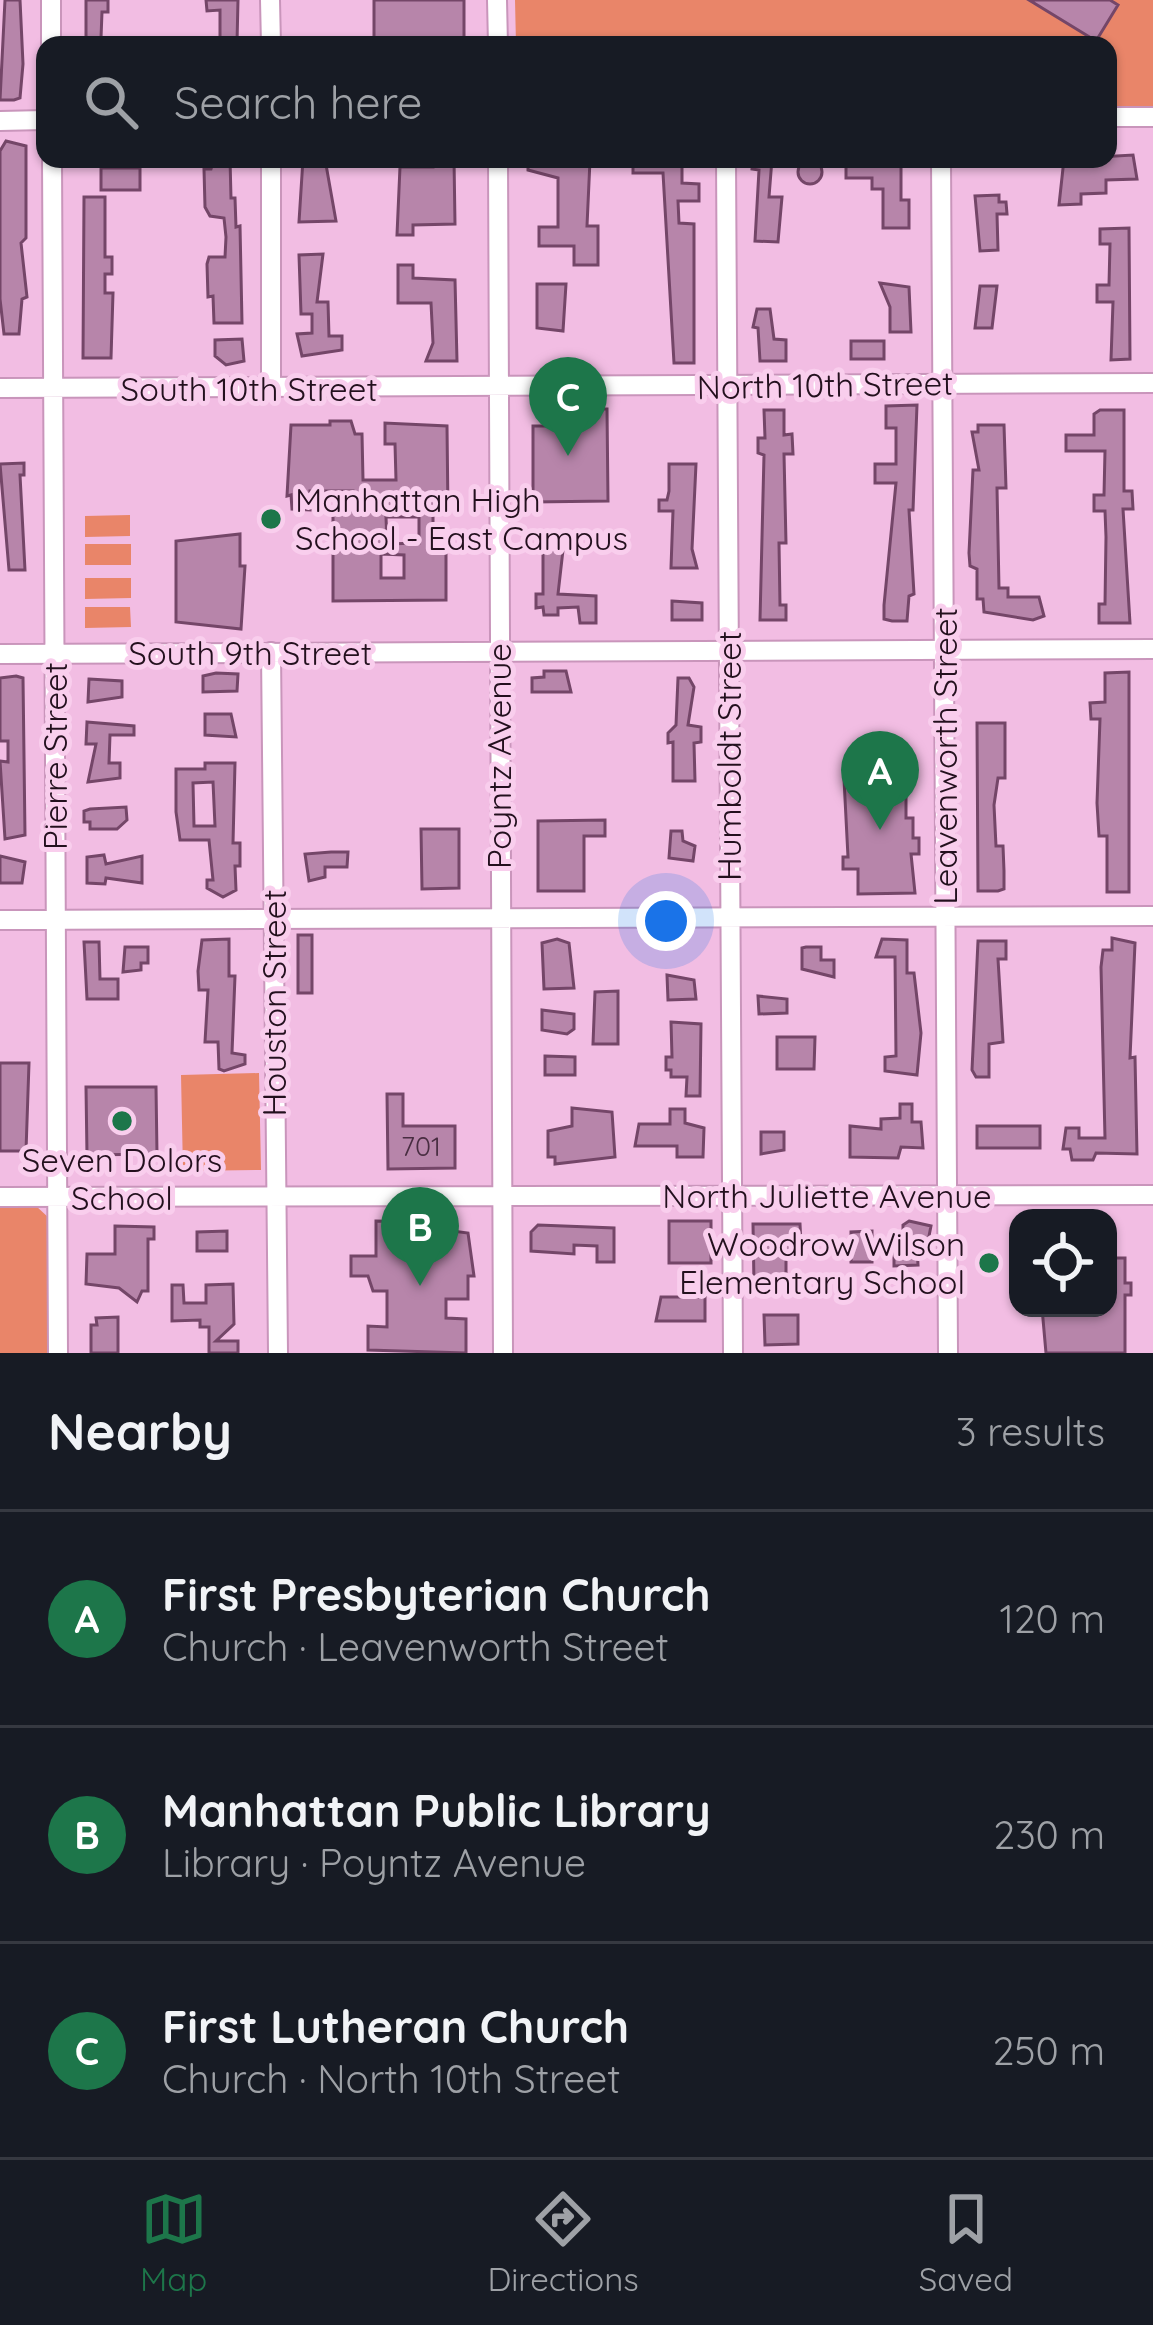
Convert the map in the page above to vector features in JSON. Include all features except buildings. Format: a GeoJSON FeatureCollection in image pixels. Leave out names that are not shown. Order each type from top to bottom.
{"type":"FeatureCollection","features":[{"type":"Feature","properties":{"kind":"street"},"geometry":{"type":"LineString","coordinates":[[51,0],[51,36]]}},
{"type":"Feature","properties":{"kind":"street"},"geometry":{"type":"LineString","coordinates":[[270,0],[271,36]]}},
{"type":"Feature","properties":{"kind":"street"},"geometry":{"type":"LineString","coordinates":[[497,0],[498,36]]}},
{"type":"Feature","properties":{"kind":"street"},"geometry":{"type":"LineString","coordinates":[[1117,117],[1153,117]]}},
{"type":"Feature","properties":{"kind":"street"},"geometry":{"type":"LineString","coordinates":[[0,121],[36,120]]}},
{"type":"Feature","properties":{"kind":"street","name":"Pierre Street"},"geometry":{"type":"LineString","coordinates":[[52,168],[58,1353]]}},
{"type":"Feature","properties":{"kind":"street"},"geometry":{"type":"LineString","coordinates":[[271,168],[271,388]]}},
{"type":"Feature","properties":{"kind":"street","name":"Poyntz Avenue"},"geometry":{"type":"LineString","coordinates":[[498,168],[503,1353]]}},
{"type":"Feature","properties":{"kind":"street","name":"Humboldt Street"},"geometry":{"type":"LineString","coordinates":[[726,168],[733,1353]]}},
{"type":"Feature","properties":{"kind":"street","name":"Leavenworth Street"},"geometry":{"type":"LineString","coordinates":[[941,168],[948,1353]]}},
{"type":"Feature","properties":{"kind":"street","name":"North 10th Street"},"geometry":{"type":"LineString","coordinates":[[498,389],[1153,383]]}},
{"type":"Feature","properties":{"kind":"street","name":"South 10th Street"},"geometry":{"type":"LineString","coordinates":[[0,388],[498,389]]}},
{"type":"Feature","properties":{"kind":"street","name":"South 9th Street"},"geometry":{"type":"LineString","coordinates":[[0,654],[1153,649]]}},
{"type":"Feature","properties":{"kind":"street","name":"Houston Street"},"geometry":{"type":"LineString","coordinates":[[271,652],[278,1353]]}},
{"type":"Feature","properties":{"kind":"street"},"geometry":{"type":"LineString","coordinates":[[0,920],[1153,916]]}},
{"type":"Feature","properties":{"kind":"street","name":"North Juliette Avenue"},"geometry":{"type":"LineString","coordinates":[[0,1197],[1153,1195]]}},
{"type":"Feature","properties":{"kind":"shaded area"},"geometry":{"type":"Polygon","coordinates":[[[515,0],[1153,0],[1153,109],[1117,109],[1117,36],[516,36],[515,0]]]}},
{"type":"Feature","properties":{"kind":"shaded area"},"geometry":{"type":"Polygon","coordinates":[[[130,515],[130,536],[85,537],[85,516],[130,515]]]}},
{"type":"Feature","properties":{"kind":"shaded area"},"geometry":{"type":"Polygon","coordinates":[[[85,544],[131,544],[131,565],[85,565],[85,544]]]}},
{"type":"Feature","properties":{"kind":"shaded area"},"geometry":{"type":"Polygon","coordinates":[[[85,578],[131,578],[131,598],[85,599],[85,578]]]}},
{"type":"Feature","properties":{"kind":"shaded area"},"geometry":{"type":"Polygon","coordinates":[[[85,607],[130,607],[131,627],[85,628],[85,607]]]}},
{"type":"Feature","properties":{"kind":"shaded area"},"geometry":{"type":"Polygon","coordinates":[[[259,1073],[261,1170],[183,1171],[181,1075],[259,1073]]]}},
{"type":"Feature","properties":{"kind":"shaded area"},"geometry":{"type":"Polygon","coordinates":[[[0,1206],[36,1206],[49,1218],[50,1353],[0,1353],[0,1206]]]}},
{"type":"Feature","properties":{"kind":"place","name":"First Lutheran Church"},"geometry":{"type":"Point","coordinates":[568,456]}},
{"type":"Feature","properties":{"kind":"place","name":"Manhattan High School - East Campus"},"geometry":{"type":"Point","coordinates":[271,519]}},
{"type":"Feature","properties":{"kind":"place","name":"First Presbyterian Church"},"geometry":{"type":"Point","coordinates":[880,830]}},
{"type":"Feature","properties":{"kind":"place","name":"Seven Dolors School"},"geometry":{"type":"Point","coordinates":[122,1121]}},
{"type":"Feature","properties":{"kind":"place","name":"Woodrow Wilson Elementary School"},"geometry":{"type":"Point","coordinates":[989,1263]}},
{"type":"Feature","properties":{"kind":"place","name":"Manhattan Public Library"},"geometry":{"type":"Point","coordinates":[420,1286]}}]}
